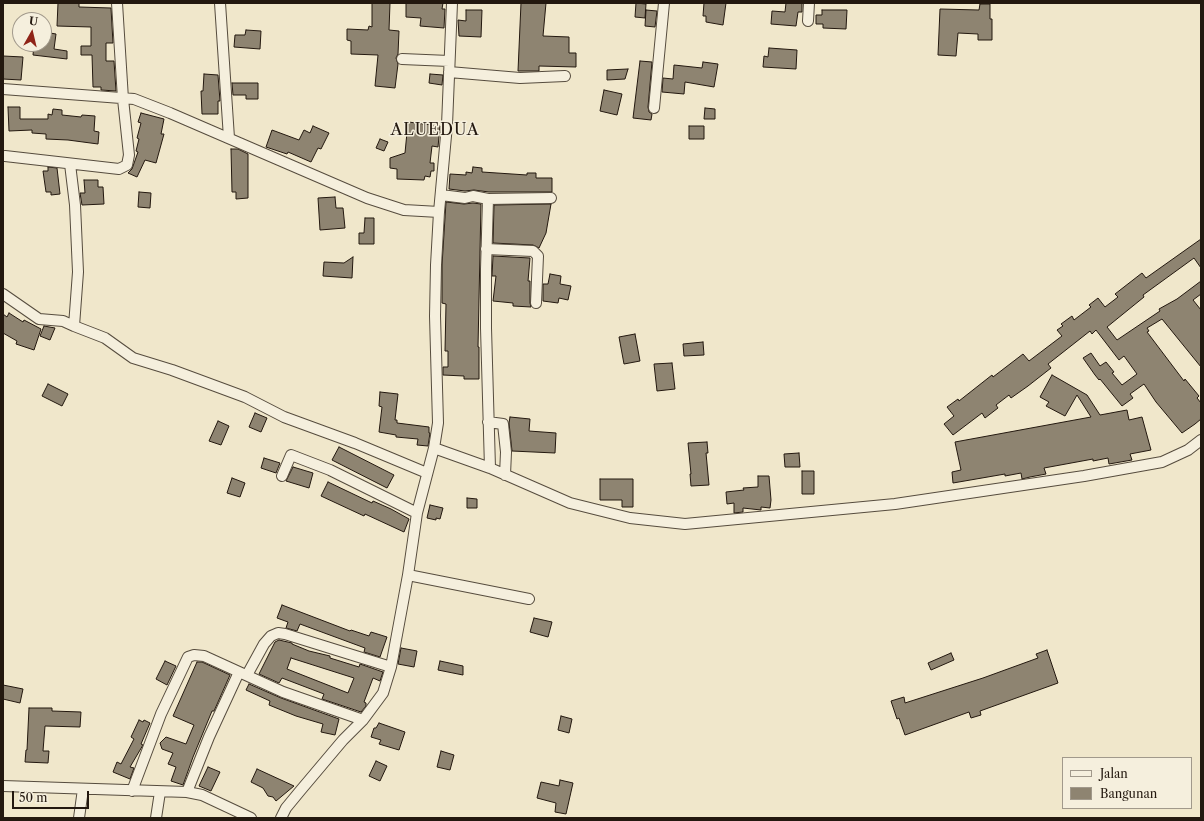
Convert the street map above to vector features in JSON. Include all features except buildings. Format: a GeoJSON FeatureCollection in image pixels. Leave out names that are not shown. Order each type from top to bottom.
{"type":"FeatureCollection","features":[{"type":"Feature","properties":{"kind":"street"},"geometry":{"type":"LineString","coordinates":[[5,156],[119,169],[127,165],[129,155],[123,99],[117,3]]}},
{"type":"Feature","properties":{"kind":"street"},"geometry":{"type":"LineString","coordinates":[[220,3],[229,138]]}},
{"type":"Feature","properties":{"kind":"street"},"geometry":{"type":"LineString","coordinates":[[281,818],[286,808],[300,791],[384,693],[391,667],[408,574],[417,513],[434,448],[438,423],[435,309],[436,265],[447,125],[452,3]]}},
{"type":"Feature","properties":{"kind":"street"},"geometry":{"type":"LineString","coordinates":[[654,108],[664,3]]}},
{"type":"Feature","properties":{"kind":"street"},"geometry":{"type":"LineString","coordinates":[[808,21],[809,3]]}},
{"type":"Feature","properties":{"kind":"street"},"geometry":{"type":"LineString","coordinates":[[402,59],[449,61]]}},
{"type":"Feature","properties":{"kind":"street"},"geometry":{"type":"LineString","coordinates":[[449,72],[520,78],[565,76]]}},
{"type":"Feature","properties":{"kind":"street"},"geometry":{"type":"LineString","coordinates":[[3,89],[134,99],[229,138],[367,198],[404,210],[439,212]]}},
{"type":"Feature","properties":{"kind":"street"},"geometry":{"type":"LineString","coordinates":[[70,164],[75,205],[78,272],[74,326]]}},
{"type":"Feature","properties":{"kind":"street"},"geometry":{"type":"LineString","coordinates":[[441,195],[466,198],[473,196],[488,199],[551,198]]}},
{"type":"Feature","properties":{"kind":"street"},"geometry":{"type":"LineString","coordinates":[[488,199],[486,249],[486,328],[490,468]]}},
{"type":"Feature","properties":{"kind":"street"},"geometry":{"type":"LineString","coordinates":[[486,249],[533,251],[538,256],[536,303]]}},
{"type":"Feature","properties":{"kind":"street"},"geometry":{"type":"LineString","coordinates":[[3,294],[39,319],[63,321],[105,338],[133,358],[172,370],[245,397],[284,417],[355,443],[427,473]]}},
{"type":"Feature","properties":{"kind":"street"},"geometry":{"type":"LineString","coordinates":[[488,422],[503,424],[506,452],[505,475]]}},
{"type":"Feature","properties":{"kind":"street"},"geometry":{"type":"LineString","coordinates":[[434,448],[490,468],[570,503],[630,518],[692,524],[895,504],[1084,476],[1162,462],[1188,450],[1201,440]]}},
{"type":"Feature","properties":{"kind":"street"},"geometry":{"type":"LineString","coordinates":[[282,476],[291,454],[330,470],[417,513]]}},
{"type":"Feature","properties":{"kind":"street"},"geometry":{"type":"LineString","coordinates":[[408,574],[530,599]]}},
{"type":"Feature","properties":{"kind":"street"},"geometry":{"type":"LineString","coordinates":[[187,792],[209,737],[243,674],[271,636],[278,633],[285,634],[391,667]]}},
{"type":"Feature","properties":{"kind":"street"},"geometry":{"type":"LineString","coordinates":[[132,791],[161,714],[188,657],[194,654],[204,656],[283,692],[362,720]]}},
{"type":"Feature","properties":{"kind":"street"},"geometry":{"type":"LineString","coordinates":[[3,786],[187,792],[202,795],[251,818]]}},
{"type":"Feature","properties":{"kind":"street"},"geometry":{"type":"LineString","coordinates":[[79,818],[83,789]]}},
{"type":"Feature","properties":{"kind":"street"},"geometry":{"type":"LineString","coordinates":[[156,818],[160,792]]}},
{"type":"Feature","properties":{"kind":"district","name":"ALUEDUA"},"geometry":{"type":"Point","coordinates":[435,130]}}]}
